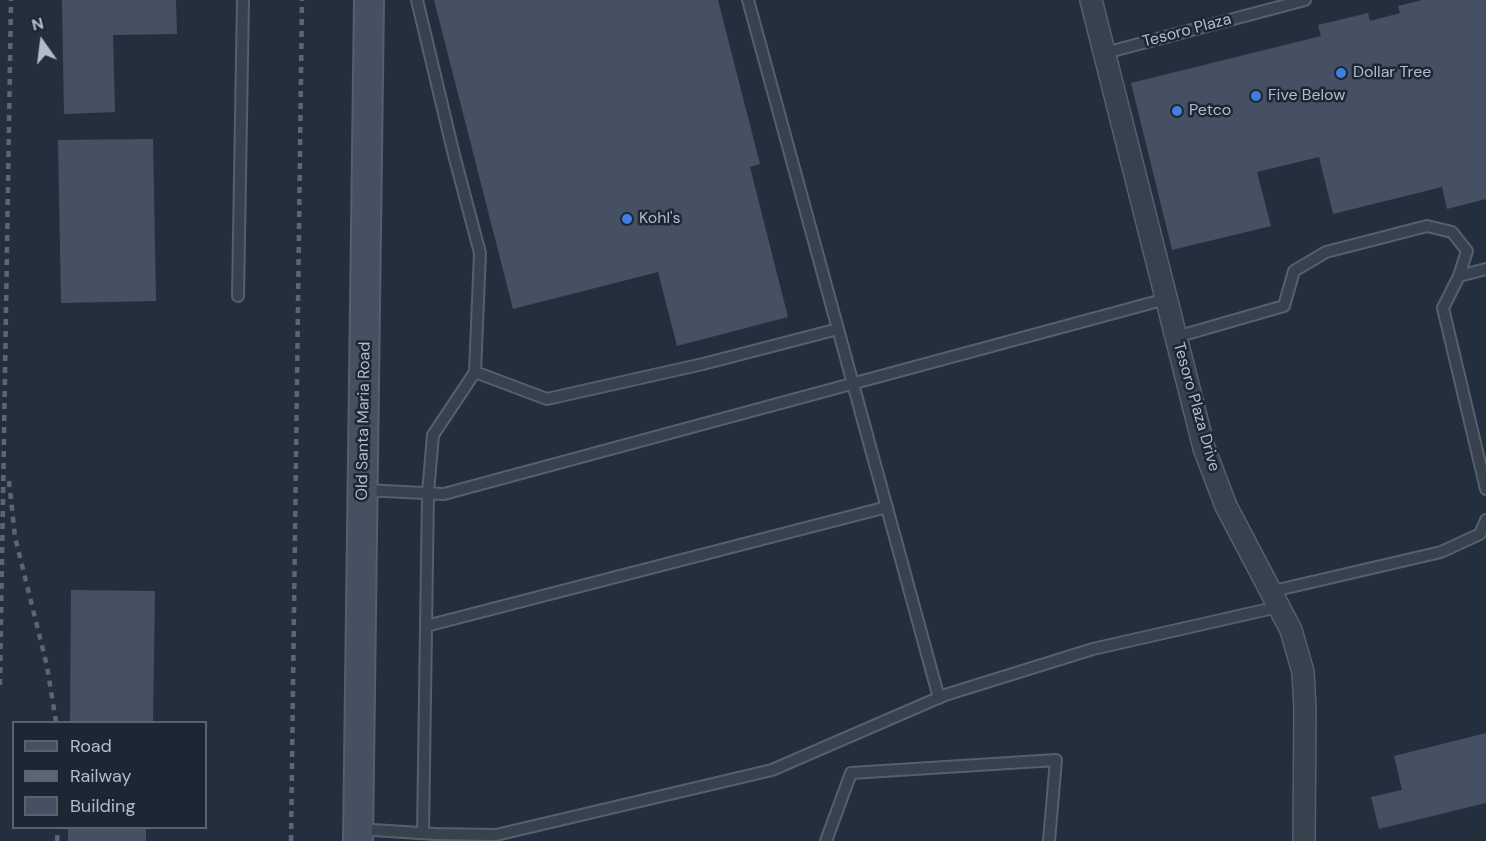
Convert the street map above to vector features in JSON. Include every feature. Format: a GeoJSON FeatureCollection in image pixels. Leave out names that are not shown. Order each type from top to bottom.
{"type":"FeatureCollection","features":[{"type":"Feature","properties":{"kind":"main road","name":"Old Santa Maria Road"},"geometry":{"type":"LineString","coordinates":[[358,835],[369,0]]}},
{"type":"Feature","properties":{"kind":"street","name":"Tesoro Plaza Drive"},"geometry":{"type":"LineString","coordinates":[[1091,0],[1204,448],[1226,506],[1291,630],[1303,672],[1304,841]]}},
{"type":"Feature","properties":{"kind":"lane"},"geometry":{"type":"LineString","coordinates":[[238,296],[243,0]]}},
{"type":"Feature","properties":{"kind":"lane"},"geometry":{"type":"LineString","coordinates":[[417,0],[480,253],[475,372],[433,435],[428,493],[423,833]]}},
{"type":"Feature","properties":{"kind":"lane"},"geometry":{"type":"LineString","coordinates":[[748,0],[939,698]]}},
{"type":"Feature","properties":{"kind":"lane","name":"Tesoro Plaza"},"geometry":{"type":"LineString","coordinates":[[1105,53],[1305,0]]}},
{"type":"Feature","properties":{"kind":"lane"},"geometry":{"type":"LineString","coordinates":[[1176,337],[1284,306],[1294,271],[1326,252],[1427,226],[1452,232],[1467,251],[1459,276],[1443,308],[1486,489]]}},
{"type":"Feature","properties":{"kind":"lane"},"geometry":{"type":"LineString","coordinates":[[1459,276],[1486,269]]}},
{"type":"Feature","properties":{"kind":"lane"},"geometry":{"type":"LineString","coordinates":[[363,490],[444,494],[1166,299]]}},
{"type":"Feature","properties":{"kind":"lane"},"geometry":{"type":"LineString","coordinates":[[475,372],[547,399],[703,364],[838,329]]}},
{"type":"Feature","properties":{"kind":"lane"},"geometry":{"type":"LineString","coordinates":[[426,626],[887,507]]}},
{"type":"Feature","properties":{"kind":"lane"},"geometry":{"type":"LineString","coordinates":[[358,835],[423,833],[496,835],[772,770],[939,698],[1093,649],[1442,552],[1480,534],[1486,520]]}},
{"type":"Feature","properties":{"kind":"lane"},"geometry":{"type":"LineString","coordinates":[[826,841],[851,773],[1056,760],[1049,841]]}},
{"type":"Feature","properties":{"kind":"building"},"geometry":{"type":"Polygon","coordinates":[[[62,0],[176,0],[177,34],[113,35],[115,112],[64,114],[62,0]]]}},
{"type":"Feature","properties":{"kind":"building","name":"Kohl's"},"geometry":{"type":"Polygon","coordinates":[[[434,0],[718,0],[760,164],[750,167],[788,317],[677,346],[658,272],[513,309],[434,0]]]}},
{"type":"Feature","properties":{"kind":"building"},"geometry":{"type":"Polygon","coordinates":[[[1422,0],[1486,0],[1486,199],[1447,209],[1442,187],[1333,214],[1319,157],[1257,172],[1271,226],[1172,250],[1131,83],[1321,36],[1318,25],[1368,13],[1370,21],[1400,13],[1398,6],[1422,0]]]}},
{"type":"Feature","properties":{"kind":"building"},"geometry":{"type":"Polygon","coordinates":[[[153,139],[156,301],[61,303],[58,140],[153,139]]]}},
{"type":"Feature","properties":{"kind":"building"},"geometry":{"type":"Polygon","coordinates":[[[71,590],[155,591],[153,721],[70,721],[71,590]]]}},
{"type":"Feature","properties":{"kind":"building"},"geometry":{"type":"Polygon","coordinates":[[[1486,733],[1486,803],[1379,829],[1371,797],[1402,790],[1394,756],[1486,733]]]}},
{"type":"Feature","properties":{"kind":"building"},"geometry":{"type":"Polygon","coordinates":[[[68,829],[146,829],[146,841],[68,841],[68,829]]]}},
{"type":"Feature","properties":{"kind":"railway"},"geometry":{"type":"LineString","coordinates":[[0,685],[11,0]]}},
{"type":"Feature","properties":{"kind":"railway"},"geometry":{"type":"LineString","coordinates":[[291,841],[302,0]]}},
{"type":"Feature","properties":{"kind":"railway"},"geometry":{"type":"LineString","coordinates":[[9,481],[15,537],[47,666],[56,721]]}},
{"type":"Feature","properties":{"kind":"railway"},"geometry":{"type":"LineString","coordinates":[[57,841],[58,829]]}},
{"type":"Feature","properties":{"kind":"place","name":"Dollar Tree"},"geometry":{"type":"Point","coordinates":[1341,73]}},
{"type":"Feature","properties":{"kind":"place","name":"Five Below"},"geometry":{"type":"Point","coordinates":[1256,96]}},
{"type":"Feature","properties":{"kind":"place","name":"Petco"},"geometry":{"type":"Point","coordinates":[1177,111]}},
{"type":"Feature","properties":{"kind":"place","name":"Kohl's"},"geometry":{"type":"Point","coordinates":[627,219]}}]}
